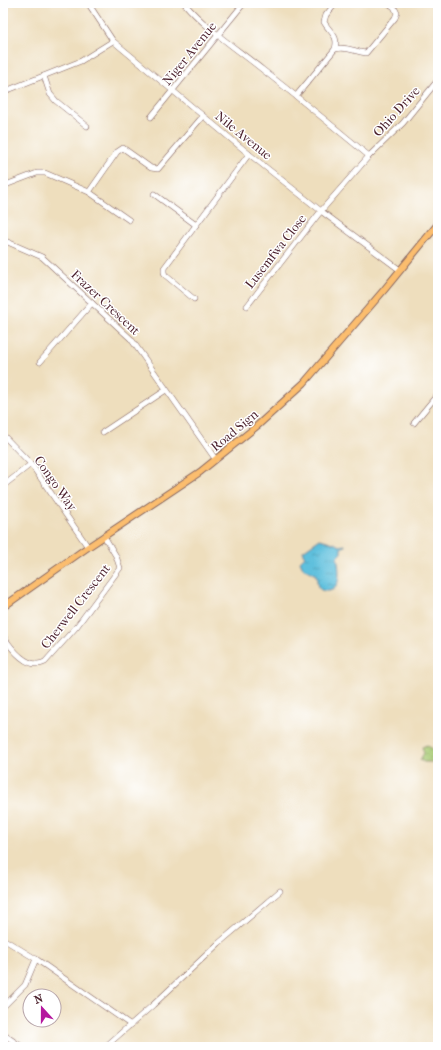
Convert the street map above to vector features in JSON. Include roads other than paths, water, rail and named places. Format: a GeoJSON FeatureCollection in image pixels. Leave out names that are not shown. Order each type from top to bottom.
{"type":"FeatureCollection","features":[{"type":"Feature","properties":{"kind":"main road","name":"Road Sign"},"geometry":{"type":"LineString","coordinates":[[3,607],[104,536],[200,472],[262,422],[304,383],[438,224]]}},
{"type":"Feature","properties":{"kind":"street","name":"Nile Avenue"},"geometry":{"type":"LineString","coordinates":[[88,3],[113,41],[249,154],[321,211],[400,270]]}},
{"type":"Feature","properties":{"kind":"street"},"geometry":{"type":"LineString","coordinates":[[184,3],[190,11],[218,35],[369,156]]}},
{"type":"Feature","properties":{"kind":"street","name":"Niger Avenue"},"geometry":{"type":"LineString","coordinates":[[151,117],[244,3]]}},
{"type":"Feature","properties":{"kind":"street"},"geometry":{"type":"LineString","coordinates":[[296,96],[335,50],[337,43],[335,36],[326,27],[324,22],[326,15],[336,3]]}},
{"type":"Feature","properties":{"kind":"street"},"geometry":{"type":"LineString","coordinates":[[335,50],[344,47],[366,53],[395,18],[397,13],[394,7],[388,3]]}},
{"type":"Feature","properties":{"kind":"street"},"geometry":{"type":"LineString","coordinates":[[3,92],[82,61],[113,41]]}},
{"type":"Feature","properties":{"kind":"street"},"geometry":{"type":"LineString","coordinates":[[44,76],[53,97],[86,126]]}},
{"type":"Feature","properties":{"kind":"street","name":"Ohio Drive"},"geometry":{"type":"LineString","coordinates":[[321,211],[369,156],[403,123],[438,80]]}},
{"type":"Feature","properties":{"kind":"street"},"geometry":{"type":"LineString","coordinates":[[89,192],[117,152],[123,148],[151,168],[158,169],[203,116]]}},
{"type":"Feature","properties":{"kind":"street"},"geometry":{"type":"LineString","coordinates":[[194,299],[164,272],[164,268],[249,154]]}},
{"type":"Feature","properties":{"kind":"street"},"geometry":{"type":"LineString","coordinates":[[3,186],[41,172],[45,173],[89,192],[129,220]]}},
{"type":"Feature","properties":{"kind":"street"},"geometry":{"type":"LineString","coordinates":[[154,194],[196,225]]}},
{"type":"Feature","properties":{"kind":"street","name":"Lusemfwa Close"},"geometry":{"type":"LineString","coordinates":[[247,306],[321,211]]}},
{"type":"Feature","properties":{"kind":"street","name":"Frazer Crescent"},"geometry":{"type":"LineString","coordinates":[[3,240],[42,257],[131,339],[216,460]]}},
{"type":"Feature","properties":{"kind":"street"},"geometry":{"type":"LineString","coordinates":[[40,362],[92,303]]}},
{"type":"Feature","properties":{"kind":"street"},"geometry":{"type":"LineString","coordinates":[[103,432],[166,390]]}},
{"type":"Feature","properties":{"kind":"street"},"geometry":{"type":"LineString","coordinates":[[414,423],[438,394]]}},
{"type":"Feature","properties":{"kind":"street","name":"Congo Way"},"geometry":{"type":"LineString","coordinates":[[3,435],[31,464],[88,547]]}},
{"type":"Feature","properties":{"kind":"street"},"geometry":{"type":"LineString","coordinates":[[3,486],[31,464]]}},
{"type":"Feature","properties":{"kind":"street","name":"Cherwell Crescent"},"geometry":{"type":"LineString","coordinates":[[3,636],[9,645],[24,660],[36,664],[45,662],[77,626],[120,568],[116,556],[104,536]]}},
{"type":"Feature","properties":{"kind":"street"},"geometry":{"type":"LineString","coordinates":[[105,1047],[219,944],[280,892]]}},
{"type":"Feature","properties":{"kind":"street"},"geometry":{"type":"LineString","coordinates":[[3,939],[36,959],[131,1025]]}},
{"type":"Feature","properties":{"kind":"street"},"geometry":{"type":"LineString","coordinates":[[3,1007],[25,985],[36,959]]}},
{"type":"Feature","properties":{"kind":"street"},"geometry":{"type":"LineString","coordinates":[[3,1034],[22,1047]]}},
{"type":"Feature","properties":{"kind":"water"},"geometry":{"type":"Polygon","coordinates":[[[320,539],[339,546],[345,545],[341,548],[341,553],[337,557],[339,578],[335,588],[325,591],[318,587],[316,575],[303,568],[300,561],[305,556],[303,551],[320,539]]]}}]}
